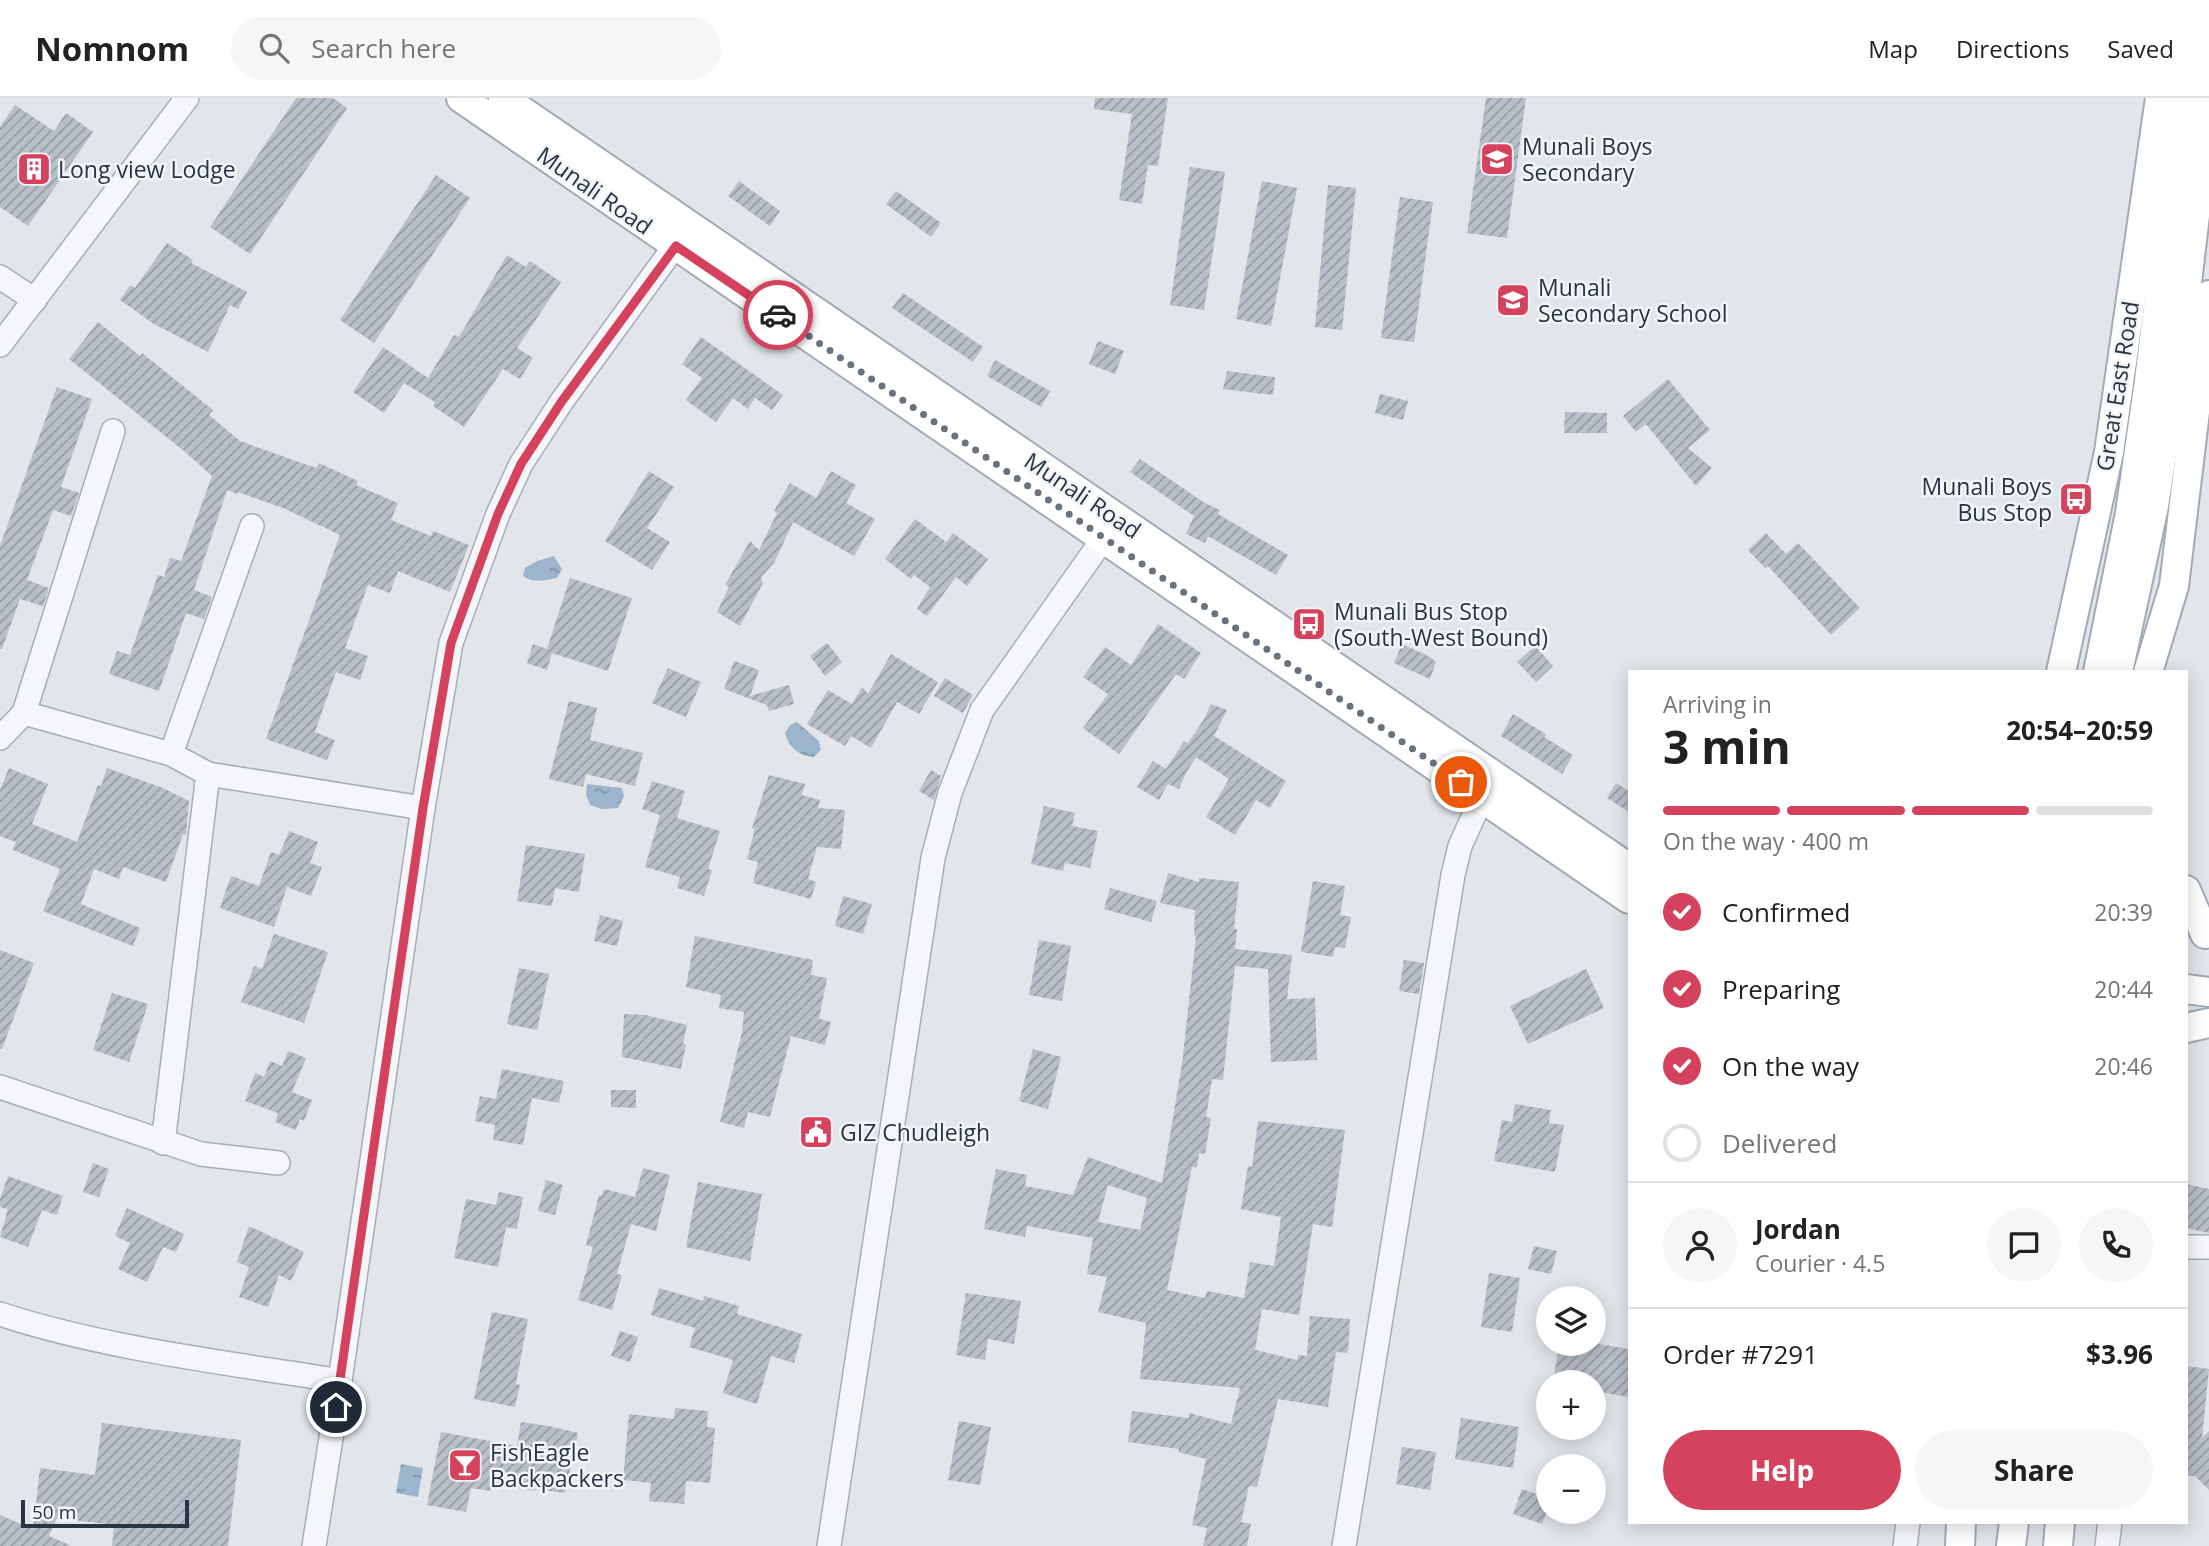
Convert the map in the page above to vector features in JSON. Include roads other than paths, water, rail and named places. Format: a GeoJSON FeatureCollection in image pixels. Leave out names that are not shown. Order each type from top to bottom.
{"type":"FeatureCollection","features":[{"type":"Feature","properties":{"kind":"main road","name":"Munali Road"},"geometry":{"type":"LineString","coordinates":[[461,98],[682,236],[1487,785],[1628,867]]}},
{"type":"Feature","properties":{"kind":"main road","name":"Munali Road"},"geometry":{"type":"LineString","coordinates":[[503,98],[682,236]]}},
{"type":"Feature","properties":{"kind":"main road","name":"Great East Road"},"geometry":{"type":"LineString","coordinates":[[2059,667],[2109,452],[2160,98]]}},
{"type":"Feature","properties":{"kind":"main road","name":"Great East Road"},"geometry":{"type":"LineString","coordinates":[[2098,670],[2133,492],[2184,98]]}},
{"type":"Feature","properties":{"kind":"main road"},"geometry":{"type":"LineString","coordinates":[[2118,670],[2154,506],[2185,299],[2209,98]]}},
{"type":"Feature","properties":{"kind":"main road"},"geometry":{"type":"LineString","coordinates":[[2169,670],[2174,586],[2209,295]]}},
{"type":"Feature","properties":{"kind":"main road"},"geometry":{"type":"LineString","coordinates":[[2149,670],[2174,586]]}},
{"type":"Feature","properties":{"kind":"main road","name":"Munali Road"},"geometry":{"type":"LineString","coordinates":[[1487,785],[1628,899]]}},
{"type":"Feature","properties":{"kind":"main road"},"geometry":{"type":"LineString","coordinates":[[2188,896],[2200,929]]}},
{"type":"Feature","properties":{"kind":"main road"},"geometry":{"type":"LineString","coordinates":[[2188,989],[2209,992]]}},
{"type":"Feature","properties":{"kind":"main road"},"geometry":{"type":"LineString","coordinates":[[2188,1028],[2209,1023]]}},
{"type":"Feature","properties":{"kind":"main road"},"geometry":{"type":"LineString","coordinates":[[1960,1546],[1961,1524]]}},
{"type":"Feature","properties":{"kind":"main road"},"geometry":{"type":"LineString","coordinates":[[1994,1546],[1996,1524]]}},
{"type":"Feature","properties":{"kind":"main road"},"geometry":{"type":"LineString","coordinates":[[2011,1546],[2014,1524]]}},
{"type":"Feature","properties":{"kind":"main road"},"geometry":{"type":"LineString","coordinates":[[2057,1546],[2060,1524]]}},
{"type":"Feature","properties":{"kind":"street"},"geometry":{"type":"LineString","coordinates":[[0,345],[187,98]]}},
{"type":"Feature","properties":{"kind":"street"},"geometry":{"type":"LineString","coordinates":[[314,1546],[423,808],[451,643],[498,514],[521,464],[562,401],[682,236]]}},
{"type":"Feature","properties":{"kind":"street"},"geometry":{"type":"LineString","coordinates":[[0,277],[35,300]]}},
{"type":"Feature","properties":{"kind":"street"},"geometry":{"type":"LineString","coordinates":[[0,738],[24,713],[113,431]]}},
{"type":"Feature","properties":{"kind":"street"},"geometry":{"type":"LineString","coordinates":[[171,754],[251,526]]}},
{"type":"Feature","properties":{"kind":"street"},"geometry":{"type":"LineString","coordinates":[[829,1546],[933,858],[950,793],[982,710],[1111,528]]}},
{"type":"Feature","properties":{"kind":"street"},"geometry":{"type":"LineString","coordinates":[[24,713],[171,754],[208,774],[423,808]]}},
{"type":"Feature","properties":{"kind":"street"},"geometry":{"type":"LineString","coordinates":[[163,1143],[208,774]]}},
{"type":"Feature","properties":{"kind":"street"},"geometry":{"type":"LineString","coordinates":[[1344,1546],[1453,875],[1460,846],[1487,785]]}},
{"type":"Feature","properties":{"kind":"street"},"geometry":{"type":"LineString","coordinates":[[0,1087],[201,1154],[278,1163]]}},
{"type":"Feature","properties":{"kind":"street"},"geometry":{"type":"LineString","coordinates":[[2188,1247],[2209,1247]]}},
{"type":"Feature","properties":{"kind":"street"},"geometry":{"type":"LineString","coordinates":[[0,1314],[117,1343],[340,1381]]}},
{"type":"Feature","properties":{"kind":"street"},"geometry":{"type":"LineString","coordinates":[[1905,1546],[1908,1524]]}},
{"type":"Feature","properties":{"kind":"street"},"geometry":{"type":"LineString","coordinates":[[2107,1546],[2110,1524]]}},
{"type":"Feature","properties":{"kind":"water"},"geometry":{"type":"Polygon","coordinates":[[[554,556],[562,569],[557,578],[535,581],[523,576],[525,568],[554,556]]]}},
{"type":"Feature","properties":{"kind":"water"},"geometry":{"type":"Polygon","coordinates":[[[797,722],[819,741],[821,750],[814,757],[795,750],[789,743],[785,733],[790,725],[797,722]]]}},
{"type":"Feature","properties":{"kind":"water"},"geometry":{"type":"Polygon","coordinates":[[[587,784],[622,788],[624,796],[618,808],[602,809],[590,805],[586,795],[587,784]]]}},
{"type":"Feature","properties":{"kind":"water"},"geometry":{"type":"Polygon","coordinates":[[[401,1464],[423,1468],[418,1497],[396,1493],[401,1464]]]}},
{"type":"Feature","properties":{"kind":"place","name":"Munali Boys Secondary"},"geometry":{"type":"Point","coordinates":[1497,159]}},
{"type":"Feature","properties":{"kind":"place","name":"Long view Lodge"},"geometry":{"type":"Point","coordinates":[34,169]}},
{"type":"Feature","properties":{"kind":"place","name":"Munali Secondary School"},"geometry":{"type":"Point","coordinates":[1513,300]}},
{"type":"Feature","properties":{"kind":"place","name":"Munali Boys Bus Stop"},"geometry":{"type":"Point","coordinates":[2076,499]}},
{"type":"Feature","properties":{"kind":"place","name":"Munali Bus Stop (South-West Bound)"},"geometry":{"type":"Point","coordinates":[1309,624]}},
{"type":"Feature","properties":{"kind":"place","name":"GIZ Chudleigh"},"geometry":{"type":"Point","coordinates":[816,1132]}},
{"type":"Feature","properties":{"kind":"place","name":"FishEagle Backpackers"},"geometry":{"type":"Point","coordinates":[465,1465]}}]}
